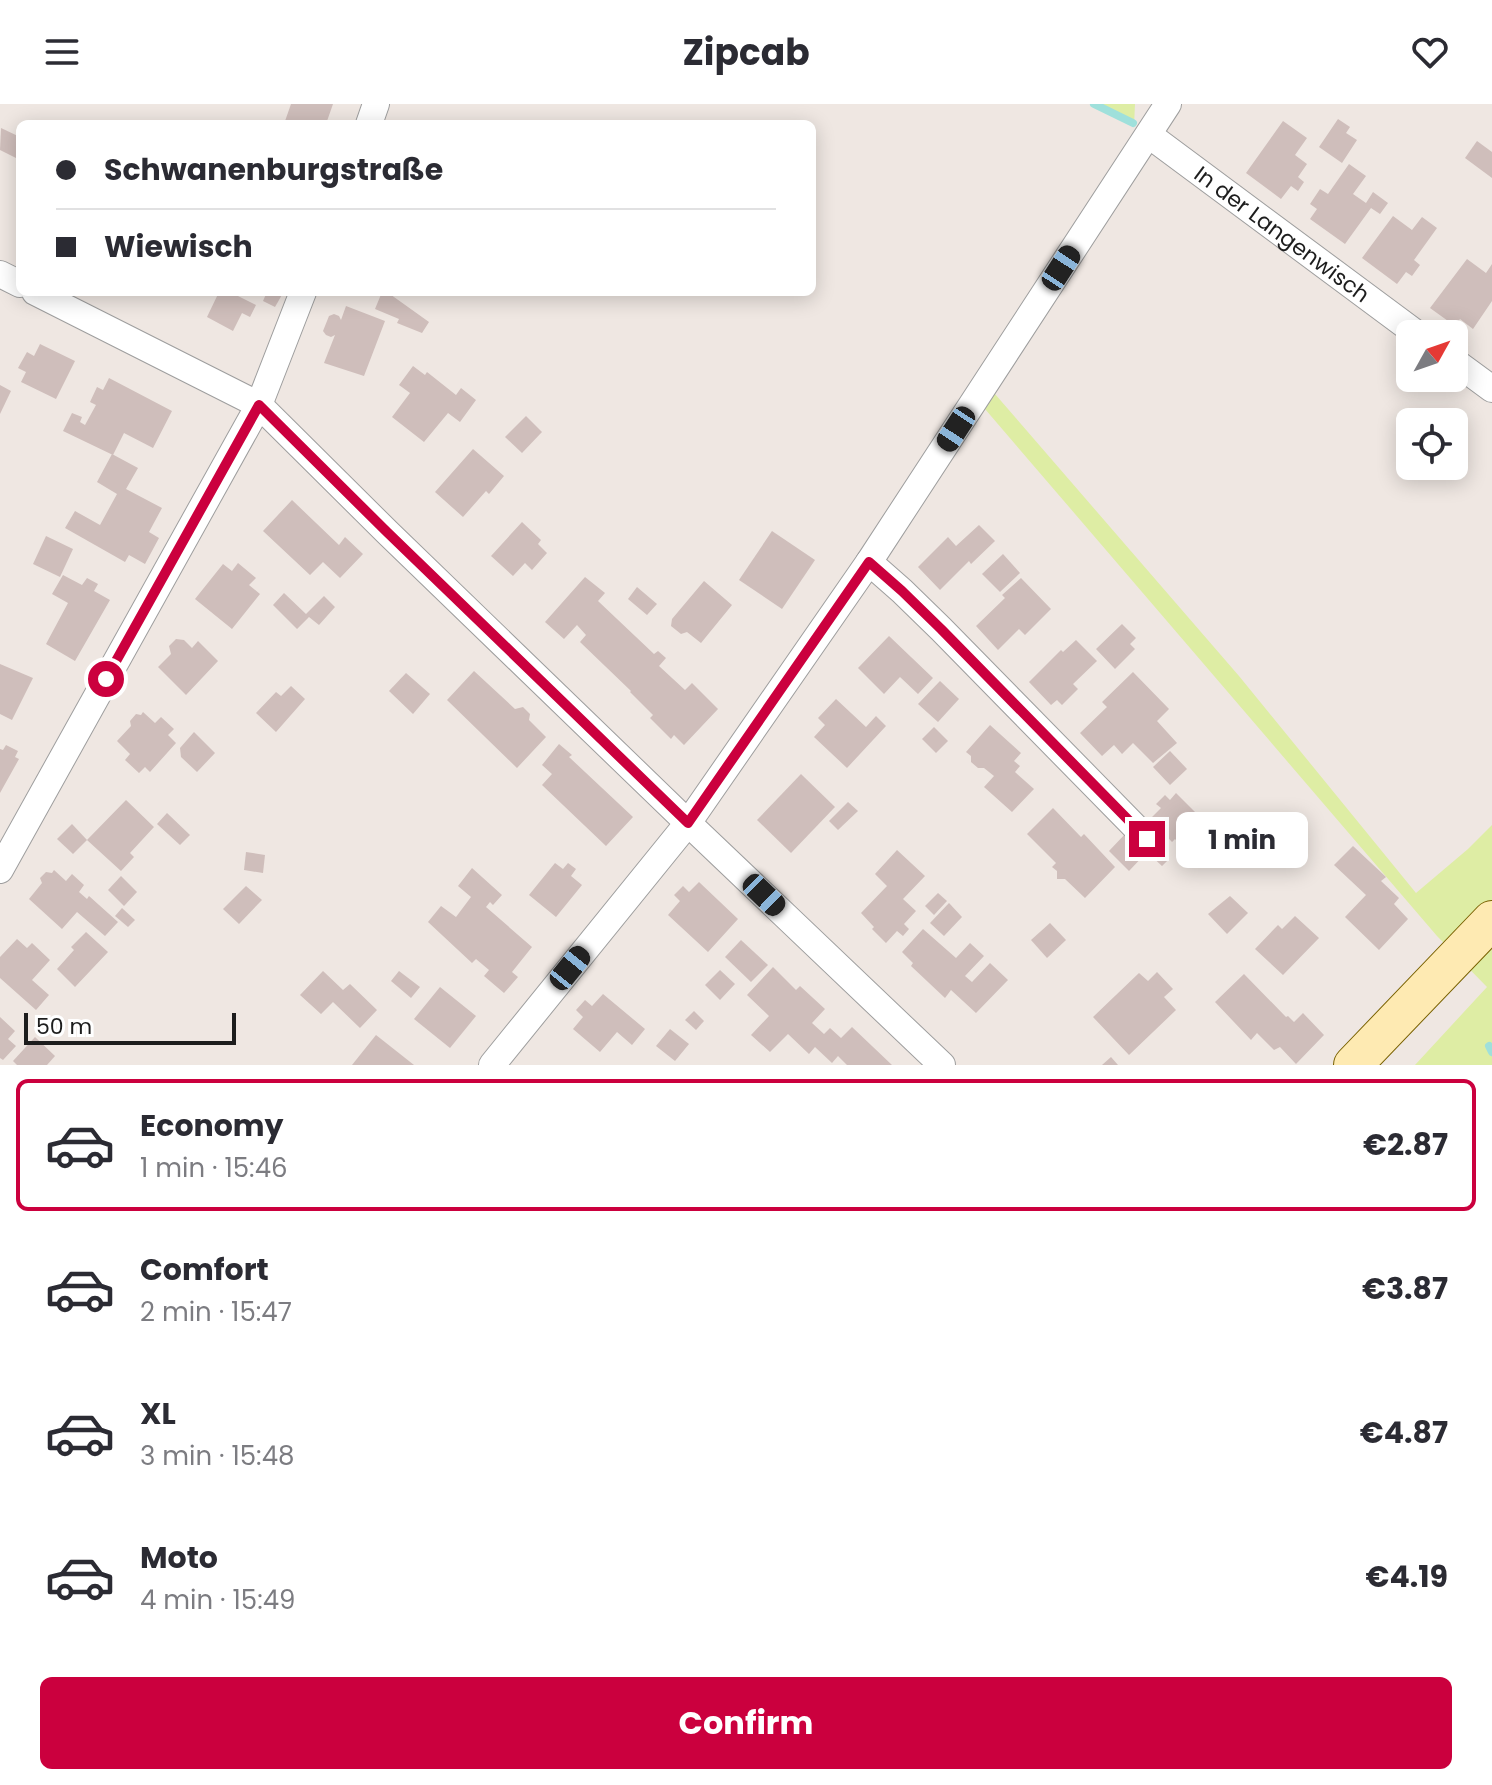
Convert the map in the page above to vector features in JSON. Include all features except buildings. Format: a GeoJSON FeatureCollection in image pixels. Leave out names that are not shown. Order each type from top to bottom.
{"type":"FeatureCollection","features":[{"type":"Feature","properties":{"kind":"street"},"geometry":{"type":"LineString","coordinates":[[492,1065],[688,823],[869,562],[1168,104]]}},
{"type":"Feature","properties":{"kind":"street","name":"In der Langenwisch"},"geometry":{"type":"LineString","coordinates":[[1149,135],[1398,320]]}},
{"type":"Feature","properties":{"kind":"street"},"geometry":{"type":"LineString","coordinates":[[43,296],[259,405],[688,823],[942,1065]]}},
{"type":"Feature","properties":{"kind":"street"},"geometry":{"type":"LineString","coordinates":[[0,870],[259,405],[301,296]]}},
{"type":"Feature","properties":{"kind":"street"},"geometry":{"type":"LineString","coordinates":[[1468,371],[1492,389]]}},
{"type":"Feature","properties":{"kind":"street"},"geometry":{"type":"LineString","coordinates":[[869,562],[941,629],[1147,839]]}},
{"type":"Feature","properties":{"kind":"street"},"geometry":{"type":"LineString","coordinates":[[1353,1065],[1492,920]]}},
{"type":"Feature","properties":{"kind":"green space"},"geometry":{"type":"Polygon","coordinates":[[[1090,104],[1135,104],[1134,126],[1090,104]]]}},
{"type":"Feature","properties":{"kind":"green space"},"geometry":{"type":"Polygon","coordinates":[[[995,394],[1239,676],[1416,893],[1492,825],[1492,1065],[1415,1065],[1487,987],[1437,936],[985,409],[995,394]]]}},
{"type":"Feature","properties":{"kind":"waterway"},"geometry":{"type":"LineString","coordinates":[[1094,104],[1133,123]]}},
{"type":"Feature","properties":{"kind":"waterway"},"geometry":{"type":"LineString","coordinates":[[1489,1046],[1492,1052]]}},
{"type":"Feature","properties":{"kind":"route"},"geometry":{"type":"LineString","coordinates":[[106,679],[259,405],[688,823],[869,562],[941,629],[1147,839]]}}]}
